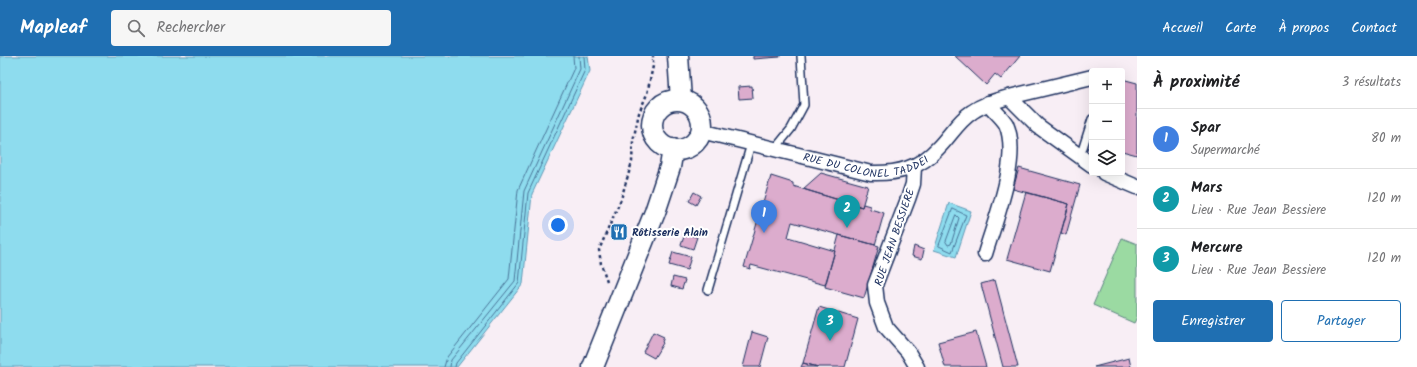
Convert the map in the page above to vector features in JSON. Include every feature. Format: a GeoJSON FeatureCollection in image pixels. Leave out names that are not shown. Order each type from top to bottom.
{"type":"FeatureCollection","features":[{"type":"Feature","properties":{"kind":"main road"},"geometry":{"type":"LineString","coordinates":[[678,56],[681,100]]}},
{"type":"Feature","properties":{"kind":"main road"},"geometry":{"type":"LineString","coordinates":[[673,100],[681,100],[689,103],[698,111],[702,123],[701,131],[698,138],[687,148],[673,149],[665,147],[654,136],[652,120],[660,107],[673,100]]}},
{"type":"Feature","properties":{"kind":"main road"},"geometry":{"type":"LineString","coordinates":[[594,367],[655,212],[670,167],[673,149]]}},
{"type":"Feature","properties":{"kind":"street","name":"RUE DU COLONEL TADDEI"},"geometry":{"type":"LineString","coordinates":[[701,131],[871,173],[887,173],[914,167],[926,160],[957,125],[972,112],[988,103],[1089,78]]}},
{"type":"Feature","properties":{"kind":"street"},"geometry":{"type":"LineString","coordinates":[[1009,97],[1038,126],[1086,161]]}},
{"type":"Feature","properties":{"kind":"street"},"geometry":{"type":"LineString","coordinates":[[985,254],[1010,166],[1011,143],[1005,123],[988,103]]}},
{"type":"Feature","properties":{"kind":"street","name":"RUE JEAN BESSIERE"},"geometry":{"type":"LineString","coordinates":[[914,167],[910,192],[875,285],[877,303],[886,327],[908,352],[917,367]]}},
{"type":"Feature","properties":{"kind":"street"},"geometry":{"type":"LineString","coordinates":[[1111,176],[1137,188]]}},
{"type":"Feature","properties":{"kind":"lane"},"geometry":{"type":"LineString","coordinates":[[774,150],[800,115],[804,105],[801,56]]}},
{"type":"Feature","properties":{"kind":"lane"},"geometry":{"type":"LineString","coordinates":[[1086,161],[1089,140]]}},
{"type":"Feature","properties":{"kind":"lane"},"geometry":{"type":"LineString","coordinates":[[708,290],[751,144]]}},
{"type":"Feature","properties":{"kind":"path"},"geometry":{"type":"LineString","coordinates":[[608,283],[601,264],[599,250],[621,199],[632,162],[639,113],[647,94],[653,66],[653,56]]}},
{"type":"Feature","properties":{"kind":"green space"},"geometry":{"type":"Polygon","coordinates":[[[1122,238],[1137,244],[1137,317],[1134,323],[1093,305],[1122,238]]]}},
{"type":"Feature","properties":{"kind":"water"},"geometry":{"type":"Polygon","coordinates":[[[0,56],[588,56],[590,71],[532,194],[523,284],[457,367],[0,367],[0,56]]]}},
{"type":"Feature","properties":{"kind":"water"},"geometry":{"type":"Polygon","coordinates":[[[949,203],[971,211],[956,257],[934,250],[949,203]]]}},
{"type":"Feature","properties":{"kind":"building"},"geometry":{"type":"Polygon","coordinates":[[[753,56],[780,56],[780,57],[753,59],[753,56]]]}},
{"type":"Feature","properties":{"kind":"building"},"geometry":{"type":"Polygon","coordinates":[[[955,56],[1020,56],[1001,79],[995,74],[986,85],[955,56]]]}},
{"type":"Feature","properties":{"kind":"building"},"geometry":{"type":"Polygon","coordinates":[[[1125,80],[1137,83],[1137,155],[1125,152],[1125,80]]]}},
{"type":"Feature","properties":{"kind":"building"},"geometry":{"type":"Polygon","coordinates":[[[752,86],[753,98],[739,99],[738,87],[752,86]]]}},
{"type":"Feature","properties":{"kind":"building"},"geometry":{"type":"Polygon","coordinates":[[[1019,168],[1080,185],[1066,235],[1061,233],[1069,204],[1013,189],[1019,168]]]}},
{"type":"Feature","properties":{"kind":"building"},"geometry":{"type":"Polygon","coordinates":[[[821,173],[868,186],[862,207],[803,189],[821,173]]]}},
{"type":"Feature","properties":{"kind":"building"},"geometry":{"type":"Polygon","coordinates":[[[771,176],[793,183],[793,186],[862,207],[863,204],[870,206],[870,209],[884,213],[875,245],[792,222],[788,237],[835,251],[825,285],[751,265],[750,269],[744,267],[771,176]]]}},
{"type":"Feature","properties":{"kind":"building"},"geometry":{"type":"Polygon","coordinates":[[[694,192],[701,196],[696,205],[689,201],[694,192]]]}},
{"type":"Feature","properties":{"kind":"building"},"geometry":{"type":"Polygon","coordinates":[[[1026,192],[1069,204],[1050,271],[1007,259],[1026,192]]]}},
{"type":"Feature","properties":{"kind":"building"},"geometry":{"type":"Polygon","coordinates":[[[614,229],[619,232],[617,237],[611,234],[614,229]]]}},
{"type":"Feature","properties":{"kind":"building"},"geometry":{"type":"Polygon","coordinates":[[[685,234],[697,237],[693,249],[681,245],[685,234]]]}},
{"type":"Feature","properties":{"kind":"building"},"geometry":{"type":"Polygon","coordinates":[[[839,235],[879,246],[864,298],[825,287],[839,235]]]}},
{"type":"Feature","properties":{"kind":"building"},"geometry":{"type":"Polygon","coordinates":[[[914,246],[924,250],[922,259],[912,256],[914,246]]]}},
{"type":"Feature","properties":{"kind":"building"},"geometry":{"type":"Polygon","coordinates":[[[673,252],[691,257],[687,270],[669,265],[673,252]]]}},
{"type":"Feature","properties":{"kind":"building"},"geometry":{"type":"Polygon","coordinates":[[[673,277],[685,280],[682,289],[671,286],[673,277]]]}},
{"type":"Feature","properties":{"kind":"building"},"geometry":{"type":"Polygon","coordinates":[[[995,280],[1018,367],[1003,367],[981,284],[995,280]]]}},
{"type":"Feature","properties":{"kind":"building"},"geometry":{"type":"Polygon","coordinates":[[[819,307],[858,319],[845,367],[818,367],[803,363],[819,307]]]}},
{"type":"Feature","properties":{"kind":"building"},"geometry":{"type":"Polygon","coordinates":[[[653,332],[664,337],[663,343],[654,358],[643,352],[653,332]]]}},
{"type":"Feature","properties":{"kind":"building"},"geometry":{"type":"Polygon","coordinates":[[[752,332],[768,337],[760,367],[743,367],[752,332]]]}},
{"type":"Feature","properties":{"kind":"building"},"geometry":{"type":"Polygon","coordinates":[[[976,332],[986,367],[945,367],[938,342],[976,332]]]}},
{"type":"Feature","properties":{"kind":"building"},"geometry":{"type":"Polygon","coordinates":[[[1129,358],[1131,367],[1094,367],[1129,358]]]}},
{"type":"Feature","properties":{"kind":"building"},"geometry":{"type":"Polygon","coordinates":[[[803,363],[818,367],[801,367],[803,363]]]}},
{"type":"Feature","properties":{"kind":"place","name":"Mars"},"geometry":{"type":"Point","coordinates":[847,228]}},
{"type":"Feature","properties":{"kind":"place","name":"Rôtisserie Alain"},"geometry":{"type":"Point","coordinates":[619,232]}},
{"type":"Feature","properties":{"kind":"place","name":"Spar"},"geometry":{"type":"Point","coordinates":[764,233]}},
{"type":"Feature","properties":{"kind":"place","name":"Mercure"},"geometry":{"type":"Point","coordinates":[830,341]}}]}
